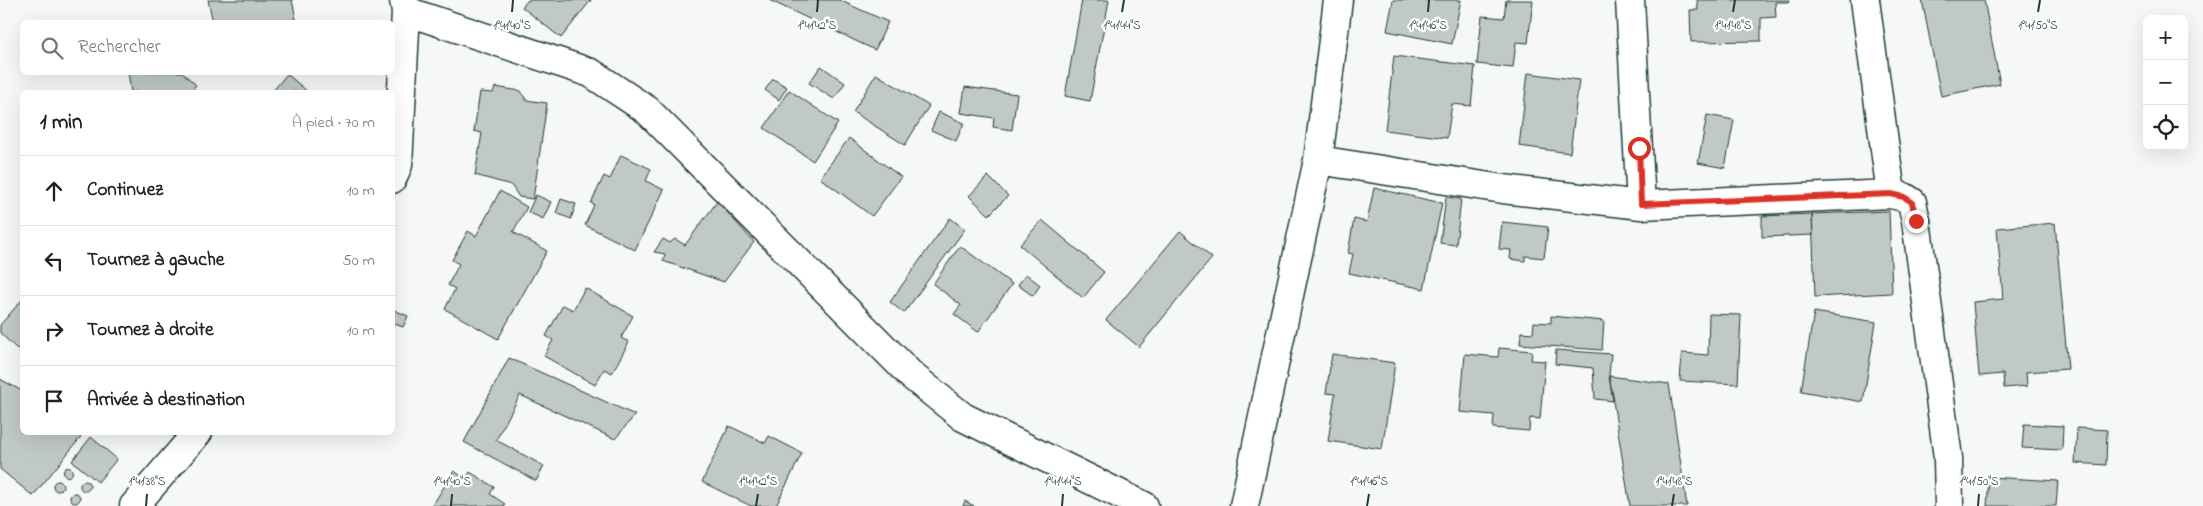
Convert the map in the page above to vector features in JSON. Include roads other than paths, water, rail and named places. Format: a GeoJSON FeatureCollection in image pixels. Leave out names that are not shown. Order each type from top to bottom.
{"type":"FeatureCollection","features":[{"type":"Feature","properties":{"kind":"street"},"geometry":{"type":"LineString","coordinates":[[1244,506],[1318,160],[1338,0]]}},
{"type":"Feature","properties":{"kind":"street"},"geometry":{"type":"LineString","coordinates":[[1630,0],[1641,204]]}},
{"type":"Feature","properties":{"kind":"street"},"geometry":{"type":"LineString","coordinates":[[1865,0],[1891,194]]}},
{"type":"Feature","properties":{"kind":"street"},"geometry":{"type":"LineString","coordinates":[[395,172],[398,165],[405,6],[591,73],[647,110],[912,376],[963,417],[1144,506]]}},
{"type":"Feature","properties":{"kind":"street"},"geometry":{"type":"LineString","coordinates":[[1318,160],[1503,189],[1641,204],[1891,194],[1904,197],[1912,202],[1916,221],[1948,458],[1949,506]]}},
{"type":"Feature","properties":{"kind":"street"},"geometry":{"type":"LineString","coordinates":[[134,506],[195,435]]}}]}
